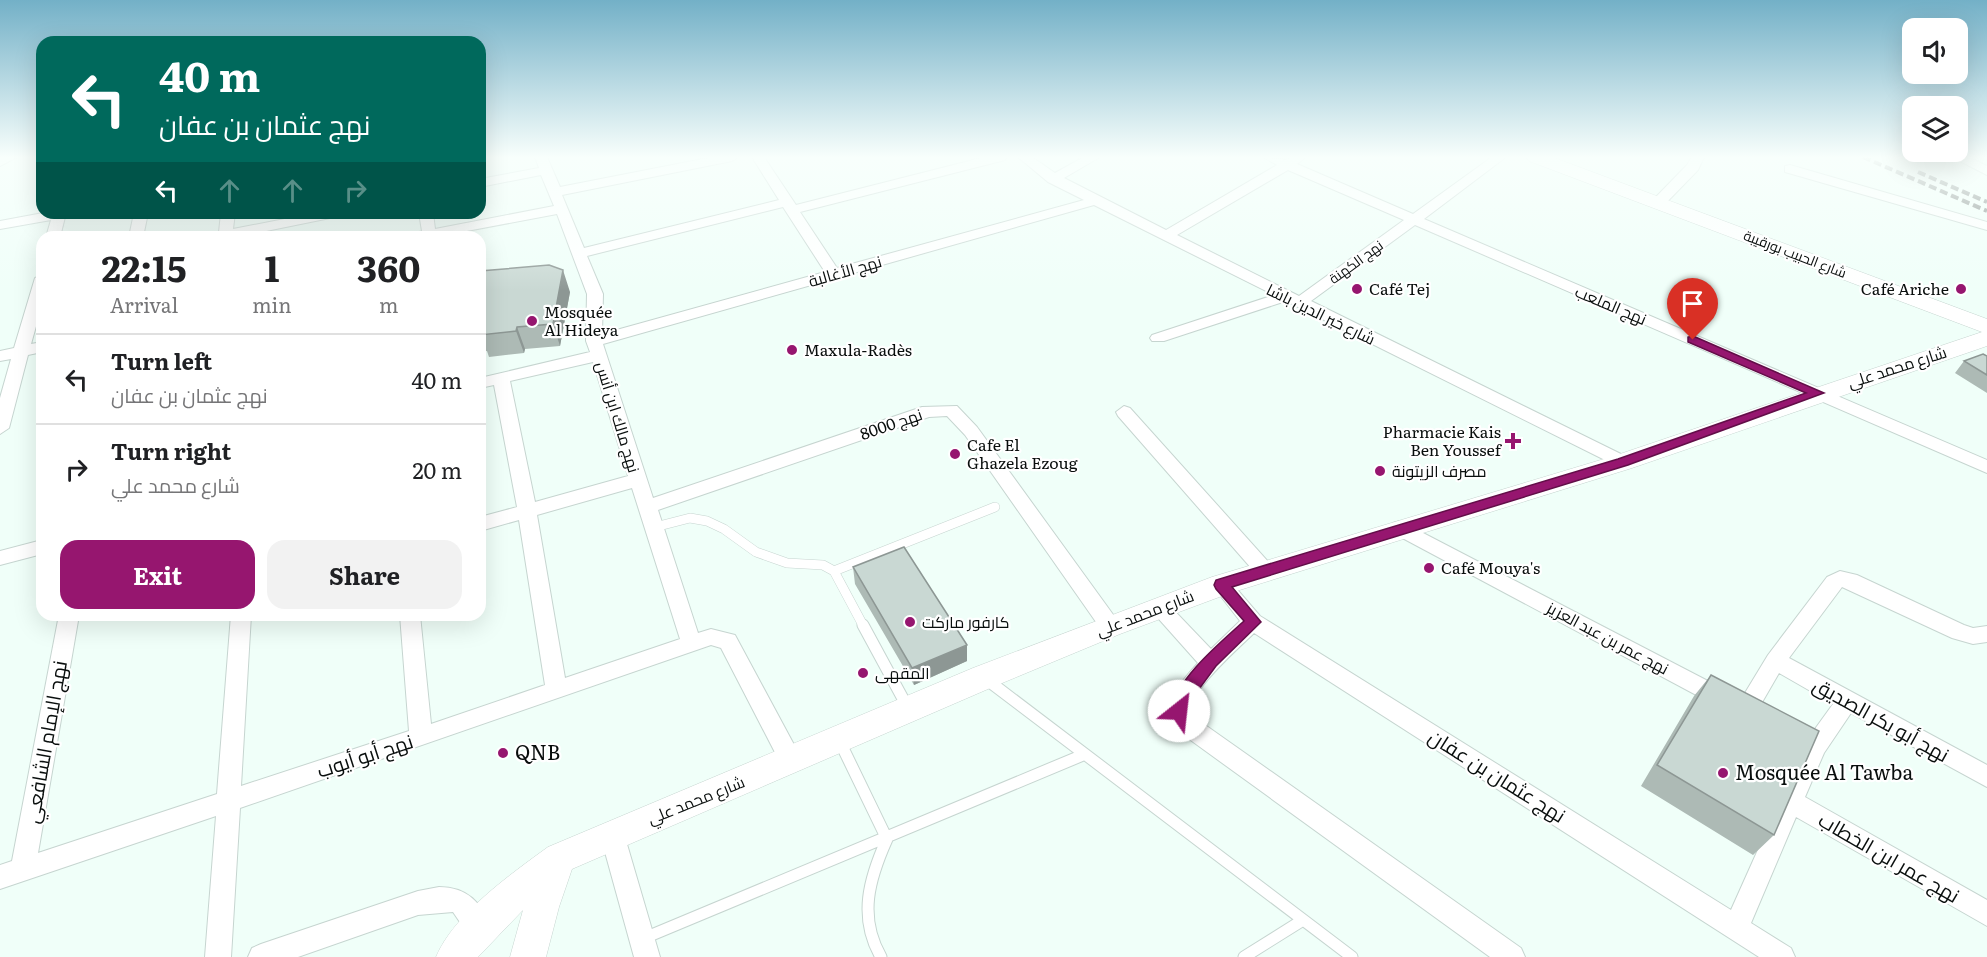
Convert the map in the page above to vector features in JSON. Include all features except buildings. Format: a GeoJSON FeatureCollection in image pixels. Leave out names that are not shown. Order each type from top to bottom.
{"type":"FeatureCollection","features":[{"type":"Feature","properties":{"kind":"main road","name":"شارع الحبيب بورقيبة"},"geometry":{"type":"LineString","coordinates":[[1654,202],[1987,327]]}},
{"type":"Feature","properties":{"kind":"main road","name":"شارع محمد علي"},"geometry":{"type":"LineString","coordinates":[[454,957],[479,927],[519,889],[560,858],[984,677],[1110,626],[1222,585],[1353,546],[1400,528],[1623,462],[1818,393],[1987,338]]}},
{"type":"Feature","properties":{"kind":"main road"},"geometry":{"type":"LineString","coordinates":[[528,957],[541,907],[560,858]]}},
{"type":"Feature","properties":{"kind":"street","name":"نهج مالك ابن أنس"},"geometry":{"type":"LineString","coordinates":[[558,202],[581,253],[595,294],[596,348],[637,480],[656,528],[691,643]]}},
{"type":"Feature","properties":{"kind":"street"},"geometry":{"type":"LineString","coordinates":[[787,202],[834,275]]}},
{"type":"Feature","properties":{"kind":"street"},"geometry":{"type":"LineString","coordinates":[[581,253],[809,202]]}},
{"type":"Feature","properties":{"kind":"street","name":"نهج الأغالبة"},"geometry":{"type":"LineString","coordinates":[[486,382],[834,275],[1093,202]]}},
{"type":"Feature","properties":{"kind":"street","name":"شارع خير الدين باشا"},"geometry":{"type":"LineString","coordinates":[[1096,202],[1623,462]]}},
{"type":"Feature","properties":{"kind":"street"},"geometry":{"type":"LineString","coordinates":[[1166,236],[1224,202]]}},
{"type":"Feature","properties":{"kind":"street","name":"نهج الملعب"},"geometry":{"type":"LineString","coordinates":[[1376,202],[1413,220],[1987,466]]}},
{"type":"Feature","properties":{"kind":"street","name":"نهج الكهنة"},"geometry":{"type":"LineString","coordinates":[[1158,338],[1293,300],[1438,202]]}},
{"type":"Feature","properties":{"kind":"street"},"geometry":{"type":"LineString","coordinates":[[1903,202],[1987,226]]}},
{"type":"Feature","properties":{"kind":"street"},"geometry":{"type":"LineString","coordinates":[[445,231],[560,209]]}},
{"type":"Feature","properties":{"kind":"street"},"geometry":{"type":"LineString","coordinates":[[0,225],[36,219]]}},
{"type":"Feature","properties":{"kind":"street"},"geometry":{"type":"LineString","coordinates":[[271,231],[301,219]]}},
{"type":"Feature","properties":{"kind":"street"},"geometry":{"type":"LineString","coordinates":[[0,428],[36,300]]}},
{"type":"Feature","properties":{"kind":"street"},"geometry":{"type":"LineString","coordinates":[[0,356],[36,348]]}},
{"type":"Feature","properties":{"kind":"street"},"geometry":{"type":"LineString","coordinates":[[501,378],[527,510],[556,689]]}},
{"type":"Feature","properties":{"kind":"street","name":"نهج 8000"},"geometry":{"type":"LineString","coordinates":[[646,507],[928,411],[951,411],[971,431],[1110,626]]}},
{"type":"Feature","properties":{"kind":"street"},"geometry":{"type":"LineString","coordinates":[[1124,412],[1266,572]]}},
{"type":"Feature","properties":{"kind":"street"},"geometry":{"type":"LineString","coordinates":[[486,522],[637,480]]}},
{"type":"Feature","properties":{"kind":"street","name":"نهج عمر بن عبد العزيز"},"geometry":{"type":"LineString","coordinates":[[1400,528],[1765,722]]}},
{"type":"Feature","properties":{"kind":"street"},"geometry":{"type":"LineString","coordinates":[[0,558],[36,549]]}},
{"type":"Feature","properties":{"kind":"street"},"geometry":{"type":"LineString","coordinates":[[1745,711],[1775,661],[1834,582],[1840,579],[1850,580],[1959,632],[1973,636],[1987,634]]}},
{"type":"Feature","properties":{"kind":"street","name":"نهج عثمان بن عفان"},"geometry":{"type":"LineString","coordinates":[[1222,585],[1253,622],[1782,957]]}},
{"type":"Feature","properties":{"kind":"street"},"geometry":{"type":"LineString","coordinates":[[1159,608],[1210,662]]}},
{"type":"Feature","properties":{"kind":"street","name":"نهج الإمام الشافعي"},"geometry":{"type":"LineString","coordinates":[[23,868],[68,621]]}},
{"type":"Feature","properties":{"kind":"street"},"geometry":{"type":"LineString","coordinates":[[218,957],[241,621]]}},
{"type":"Feature","properties":{"kind":"street"},"geometry":{"type":"LineString","coordinates":[[411,621],[421,737]]}},
{"type":"Feature","properties":{"kind":"street"},"geometry":{"type":"LineString","coordinates":[[1253,622],[1210,662],[1180,702],[1179,711],[1189,727],[1512,957]]}},
{"type":"Feature","properties":{"kind":"street","name":"نهج أبو أيوب"},"geometry":{"type":"LineString","coordinates":[[0,877],[717,636],[728,641],[791,760]]}},
{"type":"Feature","properties":{"kind":"street","name":"نهج أبو بكر الصديق"},"geometry":{"type":"LineString","coordinates":[[1775,661],[1846,703],[1987,777]]}},
{"type":"Feature","properties":{"kind":"street"},"geometry":{"type":"LineString","coordinates":[[1736,927],[1792,802],[1805,742],[1846,703]]}},
{"type":"Feature","properties":{"kind":"street","name":"نهج عمر ابن الخطاب"},"geometry":{"type":"LineString","coordinates":[[1792,802],[1987,914]]}},
{"type":"Feature","properties":{"kind":"street"},"geometry":{"type":"LineString","coordinates":[[612,834],[644,948]]}},
{"type":"Feature","properties":{"kind":"street"},"geometry":{"type":"LineString","coordinates":[[261,957],[418,903],[442,898],[460,901],[473,912],[479,927]]}},
{"type":"Feature","properties":{"kind":"lane"},"geometry":{"type":"LineString","coordinates":[[834,571],[995,507]]}},
{"type":"Feature","properties":{"kind":"lane"},"geometry":{"type":"LineString","coordinates":[[656,528],[690,518],[707,521],[724,529],[756,552],[787,563],[823,565],[834,571],[909,710]]}},
{"type":"Feature","properties":{"kind":"lane"},"geometry":{"type":"LineString","coordinates":[[984,677],[1083,755],[1352,957]]}},
{"type":"Feature","properties":{"kind":"lane"},"geometry":{"type":"LineString","coordinates":[[839,740],[887,839]]}},
{"type":"Feature","properties":{"kind":"lane"},"geometry":{"type":"LineString","coordinates":[[644,948],[887,839],[1083,755]]}},
{"type":"Feature","properties":{"kind":"lane"},"geometry":{"type":"LineString","coordinates":[[881,957],[870,937],[866,903],[871,874],[887,839]]}},
{"type":"Feature","properties":{"kind":"lane"},"geometry":{"type":"LineString","coordinates":[[1244,957],[1303,920]]}},
{"type":"Feature","properties":{"kind":"railway"},"geometry":{"type":"LineString","coordinates":[[1966,202],[1987,211]]}},
{"type":"Feature","properties":{"kind":"place","name":"Café Tej"},"geometry":{"type":"Point","coordinates":[1357,289]}},
{"type":"Feature","properties":{"kind":"place","name":"Café Ariche"},"geometry":{"type":"Point","coordinates":[1961,289]}},
{"type":"Feature","properties":{"kind":"place","name":"Mosquée Al Hideya"},"geometry":{"type":"Point","coordinates":[532,321]}},
{"type":"Feature","properties":{"kind":"place","name":"Maxula-Radès"},"geometry":{"type":"Point","coordinates":[792,350]}},
{"type":"Feature","properties":{"kind":"place","name":"Pharmacie Kais Ben Youssef"},"geometry":{"type":"Point","coordinates":[1513,441]}},
{"type":"Feature","properties":{"kind":"place","name":"Cafe El Ghazela Ezoug"},"geometry":{"type":"Point","coordinates":[955,454]}},
{"type":"Feature","properties":{"kind":"place","name":"مصرف الزيتونة"},"geometry":{"type":"Point","coordinates":[1380,471]}},
{"type":"Feature","properties":{"kind":"place","name":"Café Mouya's"},"geometry":{"type":"Point","coordinates":[1429,568]}},
{"type":"Feature","properties":{"kind":"place","name":"كارفور ماركت"},"geometry":{"type":"Point","coordinates":[910,622]}},
{"type":"Feature","properties":{"kind":"place","name":"المقهى"},"geometry":{"type":"Point","coordinates":[863,673]}},
{"type":"Feature","properties":{"kind":"place","name":"QNB"},"geometry":{"type":"Point","coordinates":[503,753]}},
{"type":"Feature","properties":{"kind":"place","name":"Mosquée Al Tawba"},"geometry":{"type":"Point","coordinates":[1723,773]}},
{"type":"Feature","properties":{"kind":"route"},"geometry":{"type":"LineString","coordinates":[[1179,711],[1180,702],[1210,662],[1253,622],[1222,585],[1353,546],[1400,528],[1623,462],[1818,393],[1693,340]]}}]}
